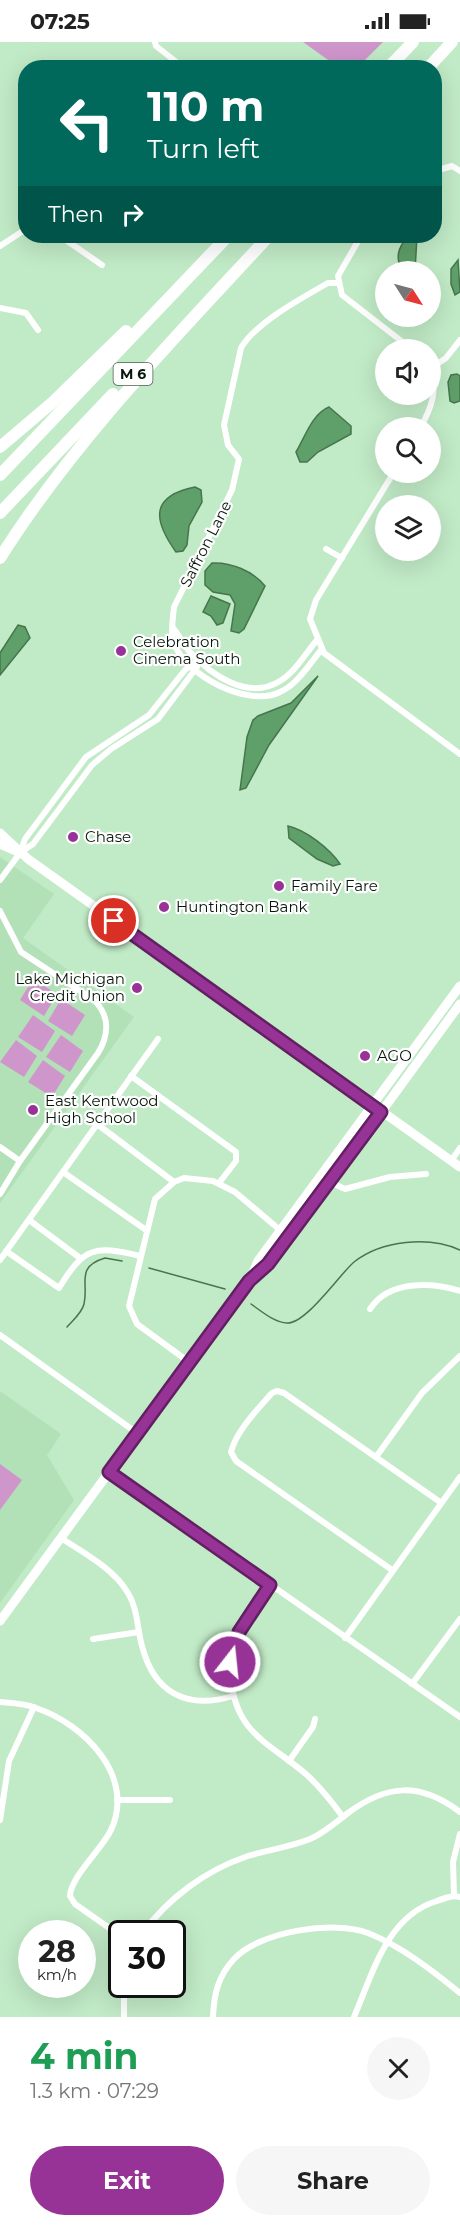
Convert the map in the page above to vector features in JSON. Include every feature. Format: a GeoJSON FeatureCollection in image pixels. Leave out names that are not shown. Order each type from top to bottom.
{"type":"FeatureCollection","features":[{"type":"Feature","properties":{"kind":"highway"},"geometry":{"type":"LineString","coordinates":[[395,60],[412,42]]}},
{"type":"Feature","properties":{"kind":"highway"},"geometry":{"type":"LineString","coordinates":[[435,60],[452,42]]}},
{"type":"Feature","properties":{"kind":"highway"},"geometry":{"type":"LineString","coordinates":[[0,447],[53,402],[218,243]]}},
{"type":"Feature","properties":{"kind":"highway","name":"M 6"},"geometry":{"type":"LineString","coordinates":[[0,475],[218,243]]}},
{"type":"Feature","properties":{"kind":"highway","name":"M 6"},"geometry":{"type":"LineString","coordinates":[[0,513],[261,243]]}},
{"type":"Feature","properties":{"kind":"highway"},"geometry":{"type":"LineString","coordinates":[[0,558],[45,491],[84,440],[262,243]]}},
{"type":"Feature","properties":{"kind":"main road"},"geometry":{"type":"LineString","coordinates":[[0,833],[20,853]]}},
{"type":"Feature","properties":{"kind":"main road"},"geometry":{"type":"LineString","coordinates":[[0,843],[20,853],[460,1167]]}},
{"type":"Feature","properties":{"kind":"main road"},"geometry":{"type":"LineString","coordinates":[[249,1281],[258,1261],[280,1230],[460,986]]}},
{"type":"Feature","properties":{"kind":"main road"},"geometry":{"type":"LineString","coordinates":[[0,1621],[249,1281],[268,1264],[319,1198],[460,1004]]}},
{"type":"Feature","properties":{"kind":"main road"},"geometry":{"type":"LineString","coordinates":[[432,1023],[436,1030],[435,1038]]}},
{"type":"Feature","properties":{"kind":"main road"},"geometry":{"type":"LineString","coordinates":[[319,1198],[315,1192],[321,1174]]}},
{"type":"Feature","properties":{"kind":"street"},"geometry":{"type":"LineString","coordinates":[[155,42],[156,46],[174,60]]}},
{"type":"Feature","properties":{"kind":"street"},"geometry":{"type":"LineString","coordinates":[[442,169],[452,166],[460,171]]}},
{"type":"Feature","properties":{"kind":"street"},"geometry":{"type":"LineString","coordinates":[[0,246],[18,234]]}},
{"type":"Feature","properties":{"kind":"street"},"geometry":{"type":"LineString","coordinates":[[70,243],[102,265]]}},
{"type":"Feature","properties":{"kind":"street"},"geometry":{"type":"LineString","coordinates":[[357,243],[340,271],[339,283],[342,295],[398,339]]}},
{"type":"Feature","properties":{"kind":"street","name":"Saffron Lane"},"geometry":{"type":"LineString","coordinates":[[322,649],[291,684],[280,692],[266,697],[235,693],[220,686],[190,664],[173,643],[173,628],[174,607],[232,490],[239,459],[228,445],[224,425],[241,348],[246,339],[313,291],[328,284],[339,283]]}},
{"type":"Feature","properties":{"kind":"street"},"geometry":{"type":"LineString","coordinates":[[0,308],[26,313],[38,330]]}},
{"type":"Feature","properties":{"kind":"street"},"geometry":{"type":"LineString","coordinates":[[441,361],[460,340]]}},
{"type":"Feature","properties":{"kind":"street"},"geometry":{"type":"LineString","coordinates":[[387,483],[312,609],[310,619],[322,649],[346,671],[460,754]]}},
{"type":"Feature","properties":{"kind":"street"},"geometry":{"type":"LineString","coordinates":[[326,549],[342,558]]}},
{"type":"Feature","properties":{"kind":"street"},"geometry":{"type":"LineString","coordinates":[[173,628],[199,659],[243,688],[265,688],[286,676],[317,640]]}},
{"type":"Feature","properties":{"kind":"street"},"geometry":{"type":"LineString","coordinates":[[0,880],[20,853],[25,839],[86,757],[149,715],[190,664],[199,659]]}},
{"type":"Feature","properties":{"kind":"street"},"geometry":{"type":"LineString","coordinates":[[20,853],[33,844],[92,765],[111,749],[157,720],[196,669],[199,659]]}},
{"type":"Feature","properties":{"kind":"street"},"geometry":{"type":"LineString","coordinates":[[0,911],[21,952],[94,1000],[102,1009],[107,1028],[104,1043],[98,1053],[20,1161],[0,1194]]}},
{"type":"Feature","properties":{"kind":"street"},"geometry":{"type":"LineString","coordinates":[[0,1260],[158,1039]]}},
{"type":"Feature","properties":{"kind":"street"},"geometry":{"type":"LineString","coordinates":[[131,1076],[236,1152],[236,1161],[219,1183]]}},
{"type":"Feature","properties":{"kind":"street"},"geometry":{"type":"LineString","coordinates":[[98,1124],[174,1182]]}},
{"type":"Feature","properties":{"kind":"street"},"geometry":{"type":"LineString","coordinates":[[0,1147],[20,1161]]}},
{"type":"Feature","properties":{"kind":"street"},"geometry":{"type":"LineString","coordinates":[[451,1161],[460,1148]]}},
{"type":"Feature","properties":{"kind":"street"},"geometry":{"type":"LineString","coordinates":[[63,1172],[146,1230]]}},
{"type":"Feature","properties":{"kind":"street"},"geometry":{"type":"LineString","coordinates":[[330,1182],[345,1189],[390,1177],[426,1174]]}},
{"type":"Feature","properties":{"kind":"street"},"geometry":{"type":"LineString","coordinates":[[189,1362],[137,1324],[129,1306],[155,1199],[174,1182],[184,1178],[219,1183],[235,1191],[280,1230]]}},
{"type":"Feature","properties":{"kind":"street"},"geometry":{"type":"LineString","coordinates":[[29,1220],[80,1258]]}},
{"type":"Feature","properties":{"kind":"street"},"geometry":{"type":"LineString","coordinates":[[6,1251],[59,1288],[80,1258],[90,1251],[102,1249],[140,1256]]}},
{"type":"Feature","properties":{"kind":"street"},"geometry":{"type":"LineString","coordinates":[[370,1309],[381,1296],[412,1286],[441,1286],[460,1291]]}},
{"type":"Feature","properties":{"kind":"street"},"geometry":{"type":"LineString","coordinates":[[0,1335],[137,1433]]}},
{"type":"Feature","properties":{"kind":"street"},"geometry":{"type":"LineString","coordinates":[[376,1457],[422,1393],[460,1356]]}},
{"type":"Feature","properties":{"kind":"street"},"geometry":{"type":"LineString","coordinates":[[392,1570],[233,1456],[232,1446],[250,1420],[272,1394],[277,1391],[284,1393],[440,1502]]}},
{"type":"Feature","properties":{"kind":"street"},"geometry":{"type":"LineString","coordinates":[[109,1472],[460,1717]]}},
{"type":"Feature","properties":{"kind":"street"},"geometry":{"type":"LineString","coordinates":[[345,1638],[460,1477]]}},
{"type":"Feature","properties":{"kind":"street"},"geometry":{"type":"LineString","coordinates":[[61,1538],[124,1586],[135,1606],[139,1632],[150,1671],[164,1688],[184,1699],[203,1702],[233,1696]]}},
{"type":"Feature","properties":{"kind":"street"},"geometry":{"type":"LineString","coordinates":[[270,1585],[239,1631],[232,1648],[230,1662],[233,1696],[247,1727],[329,1797],[343,1817]]}},
{"type":"Feature","properties":{"kind":"street"},"geometry":{"type":"LineString","coordinates":[[412,1684],[460,1619]]}},
{"type":"Feature","properties":{"kind":"street"},"geometry":{"type":"LineString","coordinates":[[93,1639],[139,1632]]}},
{"type":"Feature","properties":{"kind":"street"},"geometry":{"type":"LineString","coordinates":[[0,1702],[34,1707],[57,1718],[98,1749],[108,1763],[114,1779],[117,1800],[111,1828],[73,1885],[70,1896],[75,1904],[108,1927]]}},
{"type":"Feature","properties":{"kind":"street"},"geometry":{"type":"LineString","coordinates":[[0,1820],[9,1761],[34,1707]]}},
{"type":"Feature","properties":{"kind":"street"},"geometry":{"type":"LineString","coordinates":[[289,1761],[314,1727],[315,1719]]}},
{"type":"Feature","properties":{"kind":"street"},"geometry":{"type":"LineString","coordinates":[[154,1920],[166,1906],[210,1873],[248,1857],[311,1839],[370,1797],[408,1790],[430,1794],[460,1812]]}},
{"type":"Feature","properties":{"kind":"street"},"geometry":{"type":"LineString","coordinates":[[117,1800],[170,1800]]}},
{"type":"Feature","properties":{"kind":"street"},"geometry":{"type":"LineString","coordinates":[[354,2017],[398,1925],[423,1905],[457,1896],[453,1862],[460,1833]]}},
{"type":"Feature","properties":{"kind":"street"},"geometry":{"type":"LineString","coordinates":[[213,2017],[214,1995],[220,1978],[234,1959],[255,1944],[297,1931],[337,1928],[367,1933],[388,1942],[460,1993]]}},
{"type":"Feature","properties":{"kind":"street"},"geometry":{"type":"LineString","coordinates":[[124,1998],[124,2017]]}},
{"type":"Feature","properties":{"kind":"shaded area"},"geometry":{"type":"Polygon","coordinates":[[[303,42],[383,42],[365,60],[328,60],[303,42]]]}},
{"type":"Feature","properties":{"kind":"shaded area"},"geometry":{"type":"Polygon","coordinates":[[[403,243],[417,243],[416,261],[399,261],[400,249],[403,243]]]}},
{"type":"Feature","properties":{"kind":"shaded area"},"geometry":{"type":"Polygon","coordinates":[[[458,260],[460,292],[455,295],[451,284],[451,269],[458,260]]]}},
{"type":"Feature","properties":{"kind":"shaded area"},"geometry":{"type":"Polygon","coordinates":[[[451,375],[460,376],[460,401],[454,403],[450,401],[448,382],[451,375]]]}},
{"type":"Feature","properties":{"kind":"shaded area"},"geometry":{"type":"Polygon","coordinates":[[[329,407],[351,426],[351,434],[318,452],[307,462],[300,462],[296,452],[306,433],[313,420],[329,407]]]}},
{"type":"Feature","properties":{"kind":"shaded area"},"geometry":{"type":"Polygon","coordinates":[[[195,487],[201,490],[202,502],[189,526],[187,545],[183,551],[176,552],[163,530],[160,511],[163,503],[170,496],[195,487]]]}},
{"type":"Feature","properties":{"kind":"shaded area"},"geometry":{"type":"Polygon","coordinates":[[[212,563],[241,568],[265,586],[244,629],[239,633],[231,631],[235,604],[230,595],[213,592],[205,585],[205,571],[212,563]]]}},
{"type":"Feature","properties":{"kind":"shaded area"},"geometry":{"type":"Polygon","coordinates":[[[211,596],[230,604],[223,623],[217,625],[211,616],[203,612],[211,596]]]}},
{"type":"Feature","properties":{"kind":"shaded area"},"geometry":{"type":"Polygon","coordinates":[[[18,625],[25,627],[30,638],[0,675],[0,653],[18,625]]]}},
{"type":"Feature","properties":{"kind":"shaded area"},"geometry":{"type":"Polygon","coordinates":[[[318,676],[269,745],[246,788],[240,790],[247,737],[253,720],[291,703],[318,676]]]}},
{"type":"Feature","properties":{"kind":"shaded area"},"geometry":{"type":"Polygon","coordinates":[[[288,826],[317,841],[340,864],[333,866],[317,859],[289,838],[288,826]]]}},
{"type":"Feature","properties":{"kind":"shaded area","name":"East Kentwood High School"},"geometry":{"type":"Polygon","coordinates":[[[0,857],[54,894],[23,938],[134,1017],[0,1203],[0,857]]]}},
{"type":"Feature","properties":{"kind":"shaded area"},"geometry":{"type":"Polygon","coordinates":[[[33,979],[57,994],[44,1016],[20,1000],[33,979]]]}},
{"type":"Feature","properties":{"kind":"shaded area"},"geometry":{"type":"Polygon","coordinates":[[[61,999],[85,1015],[72,1036],[48,1021],[61,999]]]}},
{"type":"Feature","properties":{"kind":"shaded area"},"geometry":{"type":"Polygon","coordinates":[[[33,1015],[55,1031],[42,1052],[18,1037],[33,1015]]]}},
{"type":"Feature","properties":{"kind":"shaded area"},"geometry":{"type":"Polygon","coordinates":[[[61,1035],[83,1051],[70,1072],[46,1057],[61,1035]]]}},
{"type":"Feature","properties":{"kind":"shaded area"},"geometry":{"type":"Polygon","coordinates":[[[16,1040],[37,1056],[24,1077],[0,1062],[16,1040]]]}},
{"type":"Feature","properties":{"kind":"shaded area"},"geometry":{"type":"Polygon","coordinates":[[[43,1060],[65,1076],[52,1097],[28,1082],[43,1060]]]}},
{"type":"Feature","properties":{"kind":"shaded area"},"geometry":{"type":"Polygon","coordinates":[[[0,1391],[61,1434],[47,1455],[74,1500],[0,1603],[0,1391]]]}},
{"type":"Feature","properties":{"kind":"shaded area"},"geometry":{"type":"Polygon","coordinates":[[[0,1464],[22,1480],[0,1510],[0,1464]]]}},
{"type":"Feature","properties":{"kind":"waterway"},"geometry":{"type":"LineString","coordinates":[[251,1304],[278,1321],[287,1323],[295,1321],[313,1308],[354,1262],[378,1249],[406,1242],[420,1242],[460,1250]]}},
{"type":"Feature","properties":{"kind":"waterway"},"geometry":{"type":"LineString","coordinates":[[67,1327],[83,1307],[86,1271],[90,1266],[105,1258],[122,1261]]}},
{"type":"Feature","properties":{"kind":"waterway"},"geometry":{"type":"LineString","coordinates":[[149,1268],[225,1289]]}},
{"type":"Feature","properties":{"kind":"place","name":"Celebration Cinema South"},"geometry":{"type":"Point","coordinates":[121,651]}},
{"type":"Feature","properties":{"kind":"place","name":"Chase"},"geometry":{"type":"Point","coordinates":[73,837]}},
{"type":"Feature","properties":{"kind":"place","name":"Family Fare"},"geometry":{"type":"Point","coordinates":[279,886]}},
{"type":"Feature","properties":{"kind":"place","name":"Huntington Bank"},"geometry":{"type":"Point","coordinates":[164,907]}},
{"type":"Feature","properties":{"kind":"place","name":"Lake Michigan Credit Union"},"geometry":{"type":"Point","coordinates":[137,988]}},
{"type":"Feature","properties":{"kind":"place","name":"AGO"},"geometry":{"type":"Point","coordinates":[365,1056]}},
{"type":"Feature","properties":{"kind":"place","name":"East Kentwood High School"},"geometry":{"type":"Point","coordinates":[33,1110]}},
{"type":"Feature","properties":{"kind":"route"},"geometry":{"type":"LineString","coordinates":[[114,921],[381,1112],[268,1264],[249,1281],[109,1472],[270,1585],[239,1632],[232,1648],[230,1662]]}}]}
